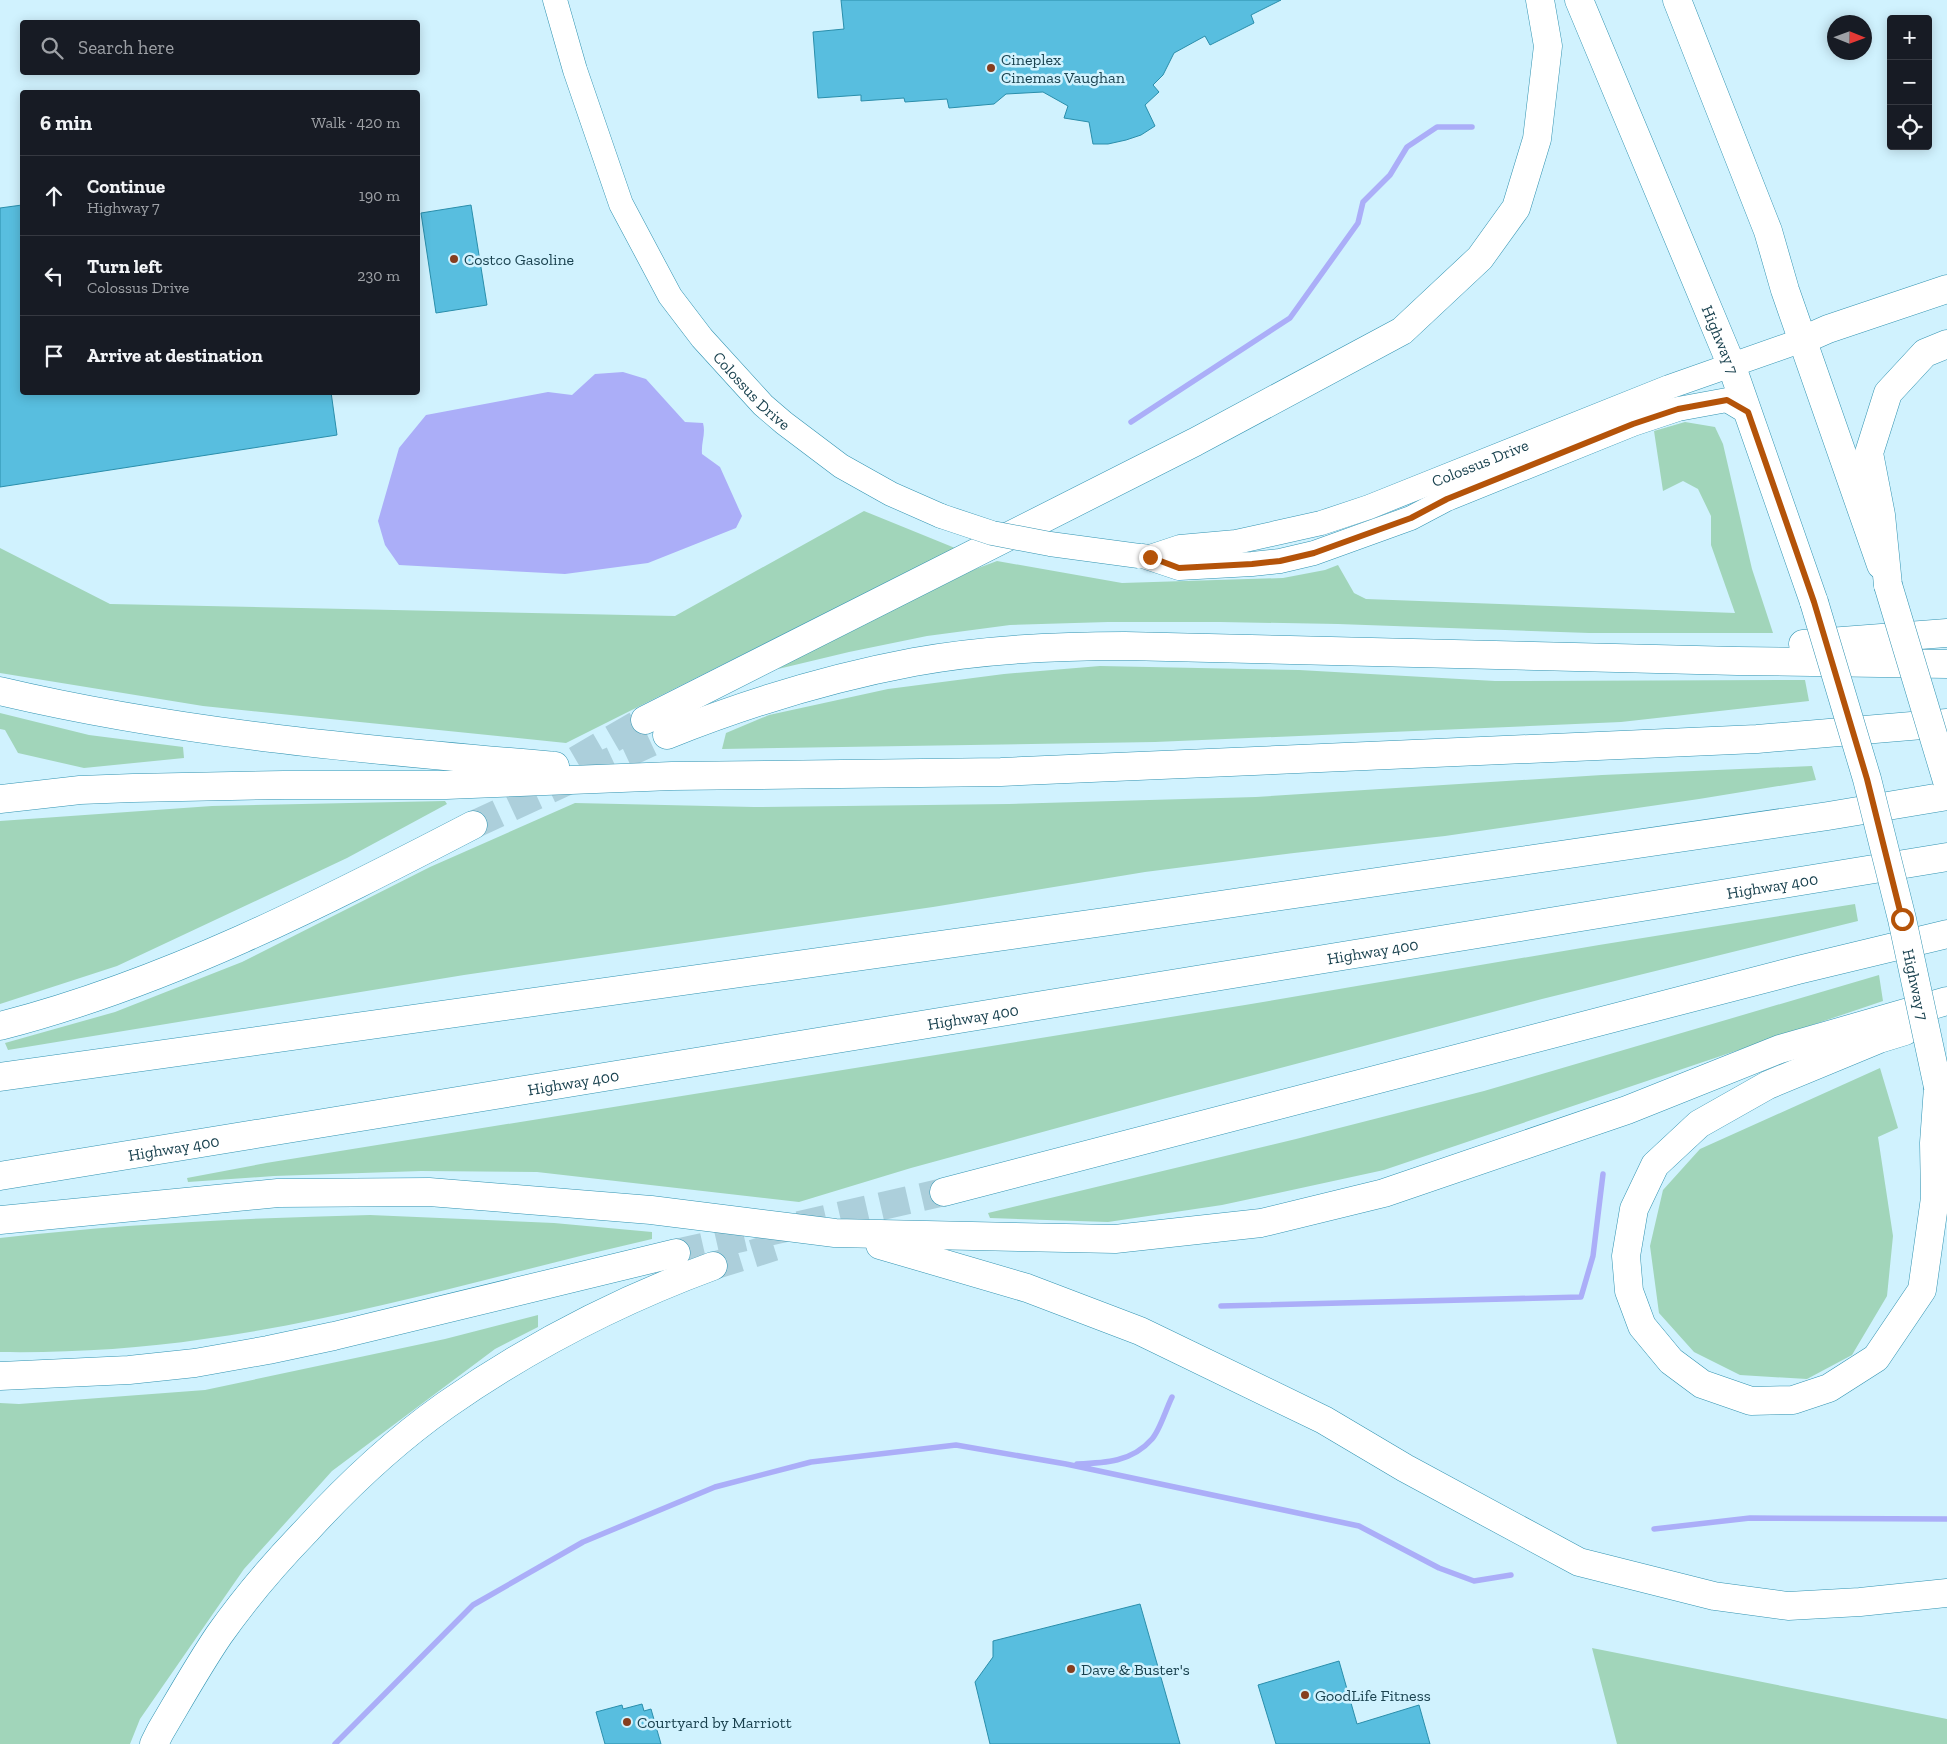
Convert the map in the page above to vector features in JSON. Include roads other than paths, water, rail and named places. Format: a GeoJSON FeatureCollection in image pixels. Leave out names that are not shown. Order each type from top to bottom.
{"type":"FeatureCollection","features":[{"type":"Feature","properties":{"kind":"main road"},"geometry":{"type":"LineString","coordinates":[[645,720],[1195,442],[1402,331],[1480,258],[1516,208],[1537,139],[1546,65],[1548,46],[1540,0]]}},
{"type":"Feature","properties":{"kind":"main road","name":"Highway 7"},"geometry":{"type":"LineString","coordinates":[[1579,0],[1731,364],[1814,602],[1867,779],[1902,919],[1938,1087],[1947,1154]]}},
{"type":"Feature","properties":{"kind":"main road"},"geometry":{"type":"LineString","coordinates":[[1677,1],[1768,231],[1785,290],[1888,585],[1947,781]]}},
{"type":"Feature","properties":{"kind":"main road"},"geometry":{"type":"LineString","coordinates":[[1803,340],[1828,329],[1947,289]]}},
{"type":"Feature","properties":{"kind":"main road"},"geometry":{"type":"LineString","coordinates":[[1888,585],[1881,515],[1868,453],[1888,393],[1925,353],[1947,344]]}},
{"type":"Feature","properties":{"kind":"main road"},"geometry":{"type":"LineString","coordinates":[[1737,661],[1773,646],[1947,633]]}},
{"type":"Feature","properties":{"kind":"main road"},"geometry":{"type":"LineString","coordinates":[[668,735],[720,714],[843,677],[915,662],[986,652],[1056,646],[1947,664]]}},
{"type":"Feature","properties":{"kind":"main road"},"geometry":{"type":"LineString","coordinates":[[0,692],[72,708],[245,734],[460,758],[672,776]]}},
{"type":"Feature","properties":{"kind":"main road"},"geometry":{"type":"LineString","coordinates":[[0,799],[80,790],[133,788],[284,785],[446,785],[672,776],[1011,772],[1758,739],[1947,723]]}},
{"type":"Feature","properties":{"kind":"main road"},"geometry":{"type":"LineString","coordinates":[[0,1077],[1111,921],[1818,817],[1947,796]]}},
{"type":"Feature","properties":{"kind":"main road"},"geometry":{"type":"LineString","coordinates":[[0,1026],[87,1000],[209,953],[302,911],[473,825]]}},
{"type":"Feature","properties":{"kind":"main road","name":"Highway 400"},"geometry":{"type":"LineString","coordinates":[[0,1176],[1947,857]]}},
{"type":"Feature","properties":{"kind":"main road"},"geometry":{"type":"LineString","coordinates":[[944,1192],[1798,970],[1947,934]]}},
{"type":"Feature","properties":{"kind":"main road"},"geometry":{"type":"LineString","coordinates":[[0,1220],[278,1193],[429,1192],[651,1210],[835,1233],[1115,1240],[1260,1223],[1384,1193],[1626,1110],[1780,1049],[1947,1000]]}},
{"type":"Feature","properties":{"kind":"main road"},"geometry":{"type":"LineString","coordinates":[[1938,1087],[1934,1143],[1935,1198],[1922,1290],[1876,1358],[1829,1388],[1793,1400],[1751,1401],[1702,1384],[1671,1361],[1642,1326],[1629,1291],[1626,1256],[1634,1209],[1656,1165],[1699,1124],[1768,1084],[1879,1039],[1947,1018]]}},
{"type":"Feature","properties":{"kind":"main road"},"geometry":{"type":"LineString","coordinates":[[835,1233],[917,1254],[1010,1283],[1140,1331],[1324,1420],[1406,1468],[1578,1562],[1714,1596],[1788,1606],[1860,1602],[1947,1593]]}},
{"type":"Feature","properties":{"kind":"main road"},"geometry":{"type":"LineString","coordinates":[[0,1376],[129,1370],[268,1350],[334,1336],[676,1253]]}},
{"type":"Feature","properties":{"kind":"main road"},"geometry":{"type":"LineString","coordinates":[[154,1744],[219,1635],[274,1564],[332,1502],[389,1450],[445,1406],[504,1367],[561,1333],[636,1297],[713,1266]]}},
{"type":"Feature","properties":{"kind":"street","name":"Colossus Drive"},"geometry":{"type":"LineString","coordinates":[[555,0],[575,70],[621,204],[670,296],[702,338],[784,424],[841,466],[891,494],[941,516],[992,533],[1050,544],[1144,556],[1180,547],[1236,542],[1320,523],[1629,415],[1727,400],[1748,412]]}},
{"type":"Feature","properties":{"kind":"street","name":"Colossus Drive"},"geometry":{"type":"LineString","coordinates":[[1629,415],[1669,387],[1803,340]]}},
{"type":"Feature","properties":{"kind":"water"},"geometry":{"type":"Polygon","coordinates":[[[623,372],[646,379],[685,422],[703,423],[702,454],[720,467],[742,516],[736,528],[648,563],[565,574],[399,565],[385,545],[378,521],[399,448],[426,415],[548,392],[572,395],[595,374],[623,372]]]}},
{"type":"Feature","properties":{"kind":"waterway"},"geometry":{"type":"LineString","coordinates":[[1131,422],[1290,318],[1358,223],[1363,202],[1390,175],[1407,147],[1437,127],[1472,127]]}},
{"type":"Feature","properties":{"kind":"waterway"},"geometry":{"type":"LineString","coordinates":[[1221,1306],[1581,1297],[1593,1256],[1603,1174]]}},
{"type":"Feature","properties":{"kind":"waterway"},"geometry":{"type":"LineString","coordinates":[[1077,1464],[1118,1460],[1144,1447],[1158,1430],[1172,1397]]}},
{"type":"Feature","properties":{"kind":"waterway"},"geometry":{"type":"LineString","coordinates":[[335,1744],[473,1605],[583,1542],[715,1487],[811,1462],[956,1445],[1066,1464],[1359,1526],[1439,1568],[1474,1581],[1511,1575]]}},
{"type":"Feature","properties":{"kind":"waterway"},"geometry":{"type":"LineString","coordinates":[[1654,1529],[1750,1518],[1947,1519]]}},
{"type":"Feature","properties":{"kind":"tunnel"},"geometry":{"type":"LineString","coordinates":[[576,760],[645,720]]}},
{"type":"Feature","properties":{"kind":"tunnel"},"geometry":{"type":"LineString","coordinates":[[473,825],[667,735]]}},
{"type":"Feature","properties":{"kind":"tunnel"},"geometry":{"type":"LineString","coordinates":[[676,1253],[944,1192]]}},
{"type":"Feature","properties":{"kind":"tunnel"},"geometry":{"type":"LineString","coordinates":[[713,1266],[774,1247]]}},
{"type":"Feature","properties":{"kind":"place","name":"Cineplex Cinemas Vaughan"},"geometry":{"type":"Point","coordinates":[991,68]}},
{"type":"Feature","properties":{"kind":"place","name":"Costco Gasoline"},"geometry":{"type":"Point","coordinates":[454,259]}},
{"type":"Feature","properties":{"kind":"place","name":"Dave & Buster's"},"geometry":{"type":"Point","coordinates":[1071,1669]}},
{"type":"Feature","properties":{"kind":"place","name":"GoodLife Fitness"},"geometry":{"type":"Point","coordinates":[1305,1695]}},
{"type":"Feature","properties":{"kind":"place","name":"Courtyard by Marriott"},"geometry":{"type":"Point","coordinates":[627,1722]}}]}
